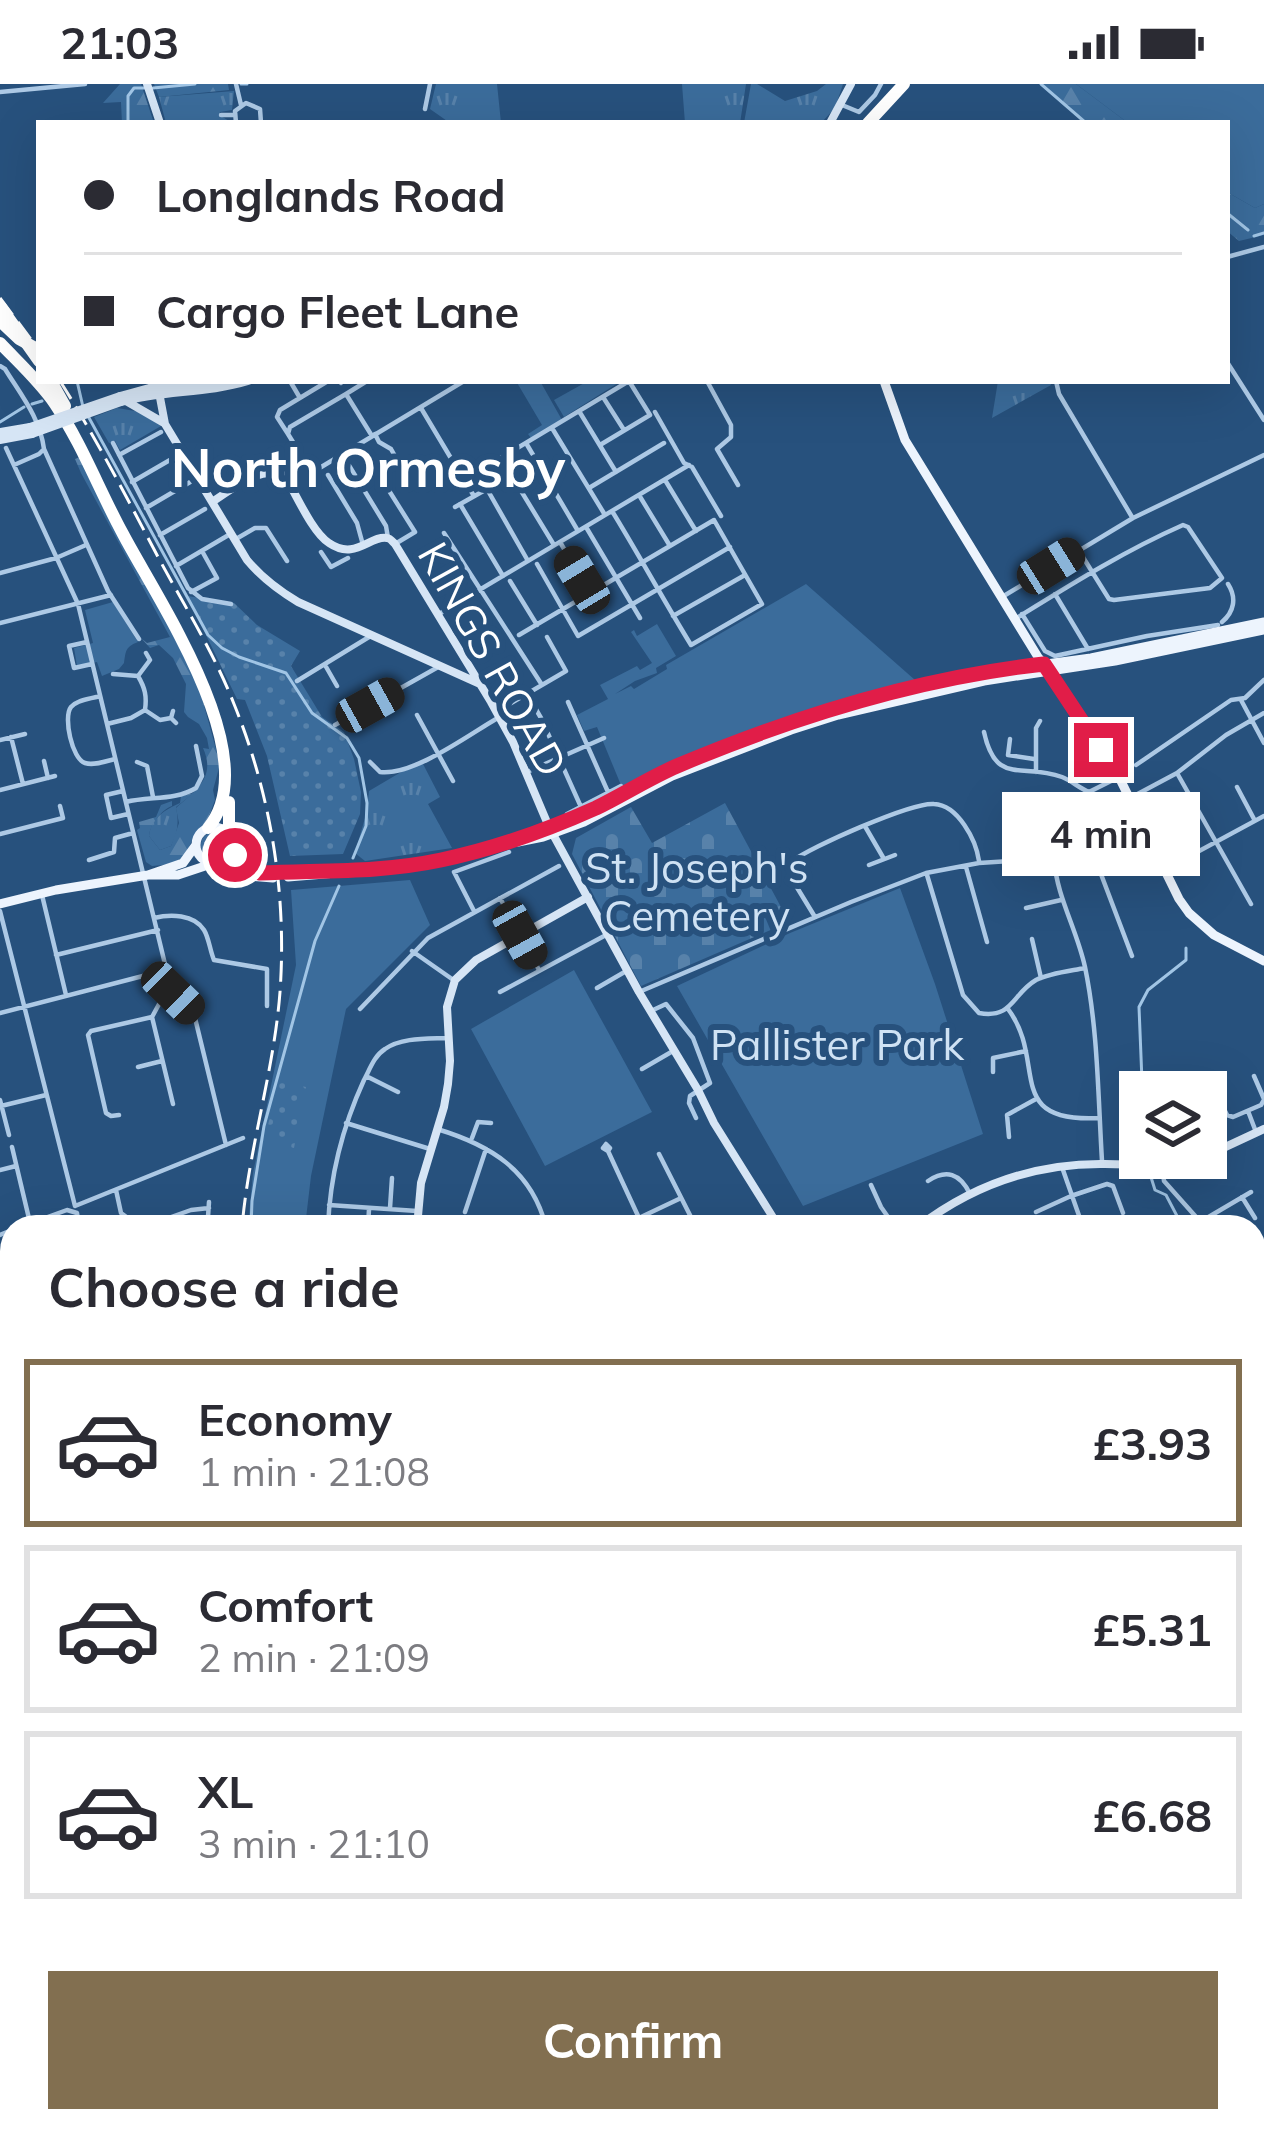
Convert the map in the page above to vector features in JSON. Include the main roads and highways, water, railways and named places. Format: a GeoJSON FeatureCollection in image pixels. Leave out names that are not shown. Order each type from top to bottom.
{"type":"FeatureCollection","features":[{"type":"Feature","properties":{"kind":"highway"},"geometry":{"type":"LineString","coordinates":[[873,120],[904,84]]}},
{"type":"Feature","properties":{"kind":"highway"},"geometry":{"type":"LineString","coordinates":[[873,120],[914,84]]}},
{"type":"Feature","properties":{"kind":"highway"},"geometry":{"type":"LineString","coordinates":[[0,306],[36,352]]}},
{"type":"Feature","properties":{"kind":"highway"},"geometry":{"type":"LineString","coordinates":[[0,321],[36,353]]}},
{"type":"Feature","properties":{"kind":"highway"},"geometry":{"type":"LineString","coordinates":[[0,331],[36,355]]}},
{"type":"Feature","properties":{"kind":"highway"},"geometry":{"type":"LineString","coordinates":[[0,343],[36,381]]}},
{"type":"Feature","properties":{"kind":"highway"},"geometry":{"type":"LineString","coordinates":[[39,384],[59,409],[195,663],[217,728],[224,769],[220,810],[208,828]]}},
{"type":"Feature","properties":{"kind":"highway"},"geometry":{"type":"LineString","coordinates":[[53,384],[182,621],[211,686],[229,760],[231,840]]}},
{"type":"Feature","properties":{"kind":"main road"},"geometry":{"type":"LineString","coordinates":[[885,384],[905,440],[1119,777],[1179,899],[1206,930],[1264,961]]}},
{"type":"Feature","properties":{"kind":"main road"},"geometry":{"type":"LineString","coordinates":[[196,845],[201,858],[248,876],[397,868],[508,847],[608,811],[672,776],[838,715],[1227,628],[1264,626]]}},
{"type":"Feature","properties":{"kind":"main road"},"geometry":{"type":"LineString","coordinates":[[0,907],[182,863],[208,828],[219,828],[231,840],[244,868],[273,875]]}},
{"type":"Feature","properties":{"kind":"main road"},"geometry":{"type":"LineString","coordinates":[[150,874],[178,875],[216,863],[228,857],[231,840]]}},
{"type":"Feature","properties":{"kind":"waterway"},"geometry":{"type":"LineString","coordinates":[[153,88],[195,84]]}},
{"type":"Feature","properties":{"kind":"waterway"},"geometry":{"type":"LineString","coordinates":[[241,84],[247,84]]}},
{"type":"Feature","properties":{"kind":"waterway"},"geometry":{"type":"LineString","coordinates":[[1041,84],[1083,120]]}},
{"type":"Feature","properties":{"kind":"waterway"},"geometry":{"type":"LineString","coordinates":[[128,120],[128,96],[134,88],[144,88]]}},
{"type":"Feature","properties":{"kind":"waterway"},"geometry":{"type":"LineString","coordinates":[[1230,215],[1248,230]]}},
{"type":"Feature","properties":{"kind":"waterway"},"geometry":{"type":"LineString","coordinates":[[1254,236],[1264,233]]}},
{"type":"Feature","properties":{"kind":"waterway"},"geometry":{"type":"LineString","coordinates":[[78,384],[83,407]]}},
{"type":"Feature","properties":{"kind":"waterway"},"geometry":{"type":"LineString","coordinates":[[32,404],[42,401]]}},
{"type":"Feature","properties":{"kind":"waterway"},"geometry":{"type":"LineString","coordinates":[[0,422],[24,407]]}},
{"type":"Feature","properties":{"kind":"waterway"},"geometry":{"type":"LineString","coordinates":[[88,416],[208,635],[239,657],[286,673],[312,713],[347,738],[359,758],[366,826],[353,858]]}},
{"type":"Feature","properties":{"kind":"waterway"},"geometry":{"type":"LineString","coordinates":[[251,1215],[264,1126],[315,941],[339,886]]}},
{"type":"Feature","properties":{"kind":"waterway"},"geometry":{"type":"LineString","coordinates":[[1142,1071],[1139,1007],[1148,990],[1186,960],[1186,948]]}},
{"type":"Feature","properties":{"kind":"waterway"},"geometry":{"type":"LineString","coordinates":[[1152,1179],[1176,1215]]}},
{"type":"Feature","properties":{"kind":"railway"},"geometry":{"type":"LineString","coordinates":[[0,298],[36,346]]}},
{"type":"Feature","properties":{"kind":"railway"},"geometry":{"type":"LineString","coordinates":[[62,384],[217,666],[247,738],[267,809],[281,918],[280,992],[244,1215]]}},
{"type":"Feature","properties":{"kind":"district","name":"North Ormesby"},"geometry":{"type":"Point","coordinates":[368,467]}},
{"type":"Feature","properties":{"kind":"park label","name":"St. Joseph's Cemetery"},"geometry":{"type":"Point","coordinates":[697,891]}},
{"type":"Feature","properties":{"kind":"park label","name":"Pallister Park"},"geometry":{"type":"Point","coordinates":[837,1044]}}]}
